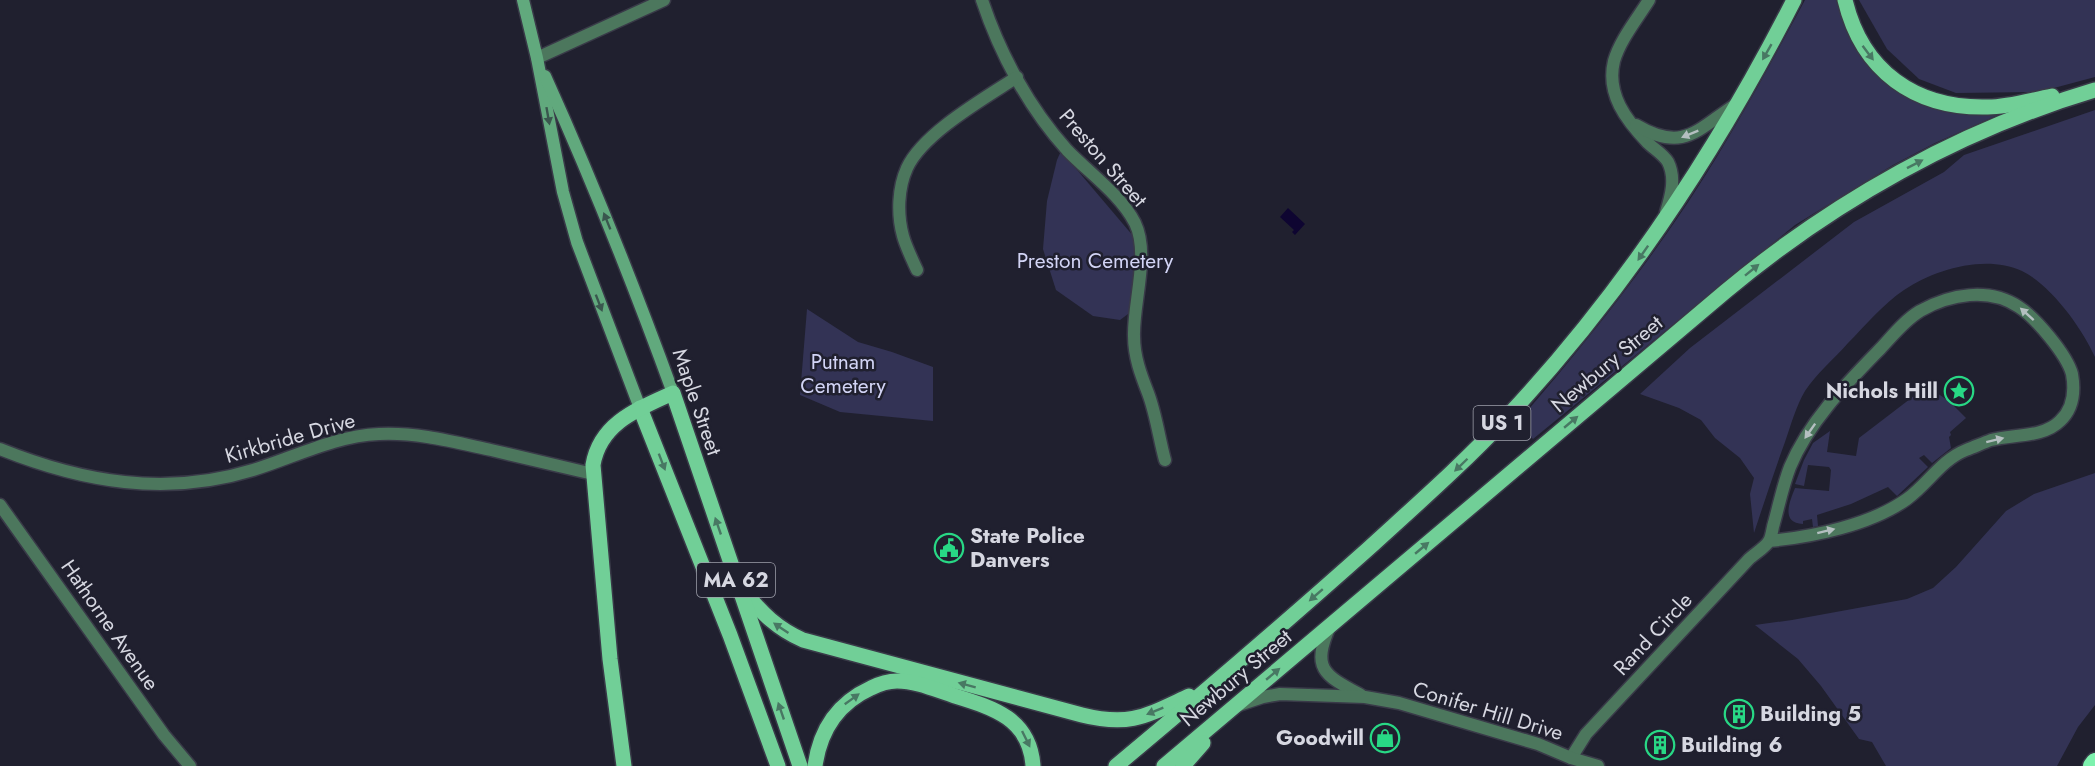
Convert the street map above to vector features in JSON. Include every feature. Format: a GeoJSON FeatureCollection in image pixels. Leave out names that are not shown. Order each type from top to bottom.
{"type":"FeatureCollection","features":[{"type":"Feature","properties":{"kind":"highway"},"geometry":{"type":"LineString","coordinates":[[2092,766],[2095,762]]}},
{"type":"Feature","properties":{"kind":"main road","name":"Maple Street"},"geometry":{"type":"LineString","coordinates":[[524,0],[555,159],[577,242],[730,635],[778,766]]}},
{"type":"Feature","properties":{"kind":"main road","name":"Newbury Street"},"geometry":{"type":"LineString","coordinates":[[1116,766],[1335,578],[1475,451],[1568,348],[1639,258],[1679,202],[1739,102],[1794,0]]}},
{"type":"Feature","properties":{"kind":"main road"},"geometry":{"type":"LineString","coordinates":[[1845,0],[1860,43],[1874,62],[1901,84],[1935,101],[1955,106],[1990,107],[2095,89]]}},
{"type":"Feature","properties":{"kind":"main road","name":"Maple Street"},"geometry":{"type":"LineString","coordinates":[[537,58],[574,139],[639,297],[800,766]]}},
{"type":"Feature","properties":{"kind":"main road","name":"Newbury Street"},"geometry":{"type":"LineString","coordinates":[[1164,766],[1734,285],[1796,237],[1871,188],[1930,156],[2017,117],[2095,89]]}},
{"type":"Feature","properties":{"kind":"main road"},"geometry":{"type":"LineString","coordinates":[[624,766],[610,659],[593,474],[596,453],[607,433],[620,420],[673,393]]}},
{"type":"Feature","properties":{"kind":"main road"},"geometry":{"type":"LineString","coordinates":[[734,574],[764,615],[776,626],[803,640],[1082,716],[1113,721],[1141,717],[1209,687]]}},
{"type":"Feature","properties":{"kind":"main road"},"geometry":{"type":"LineString","coordinates":[[815,766],[827,725],[840,708],[856,695],[878,685],[895,681],[916,683],[988,706],[1007,717],[1022,730],[1030,746],[1033,766]]}},
{"type":"Feature","properties":{"kind":"main road"},"geometry":{"type":"LineString","coordinates":[[1183,766],[1233,708]]}},
{"type":"Feature","properties":{"kind":"street"},"geometry":{"type":"LineString","coordinates":[[537,58],[664,0]]}},
{"type":"Feature","properties":{"kind":"street","name":"Preston Street"},"geometry":{"type":"LineString","coordinates":[[982,0],[991,26],[1017,77],[1046,124],[1068,151],[1113,195],[1135,223],[1140,237],[1141,256],[1134,337],[1140,375],[1149,395],[1165,460]]}},
{"type":"Feature","properties":{"kind":"street"},"geometry":{"type":"LineString","coordinates":[[1648,0],[1615,58],[1612,84],[1616,101],[1630,121],[1668,162],[1672,190],[1661,227]]}},
{"type":"Feature","properties":{"kind":"street"},"geometry":{"type":"LineString","coordinates":[[917,270],[903,236],[900,214],[899,200],[907,167],[938,132],[1017,77]]}},
{"type":"Feature","properties":{"kind":"street"},"geometry":{"type":"LineString","coordinates":[[1630,121],[1655,135],[1679,138],[1696,132],[1739,102]]}},
{"type":"Feature","properties":{"kind":"street"},"geometry":{"type":"LineString","coordinates":[[1979,294],[1997,297],[2014,304],[2030,316],[2060,352],[2071,371],[2074,386],[2069,410],[2060,422],[2046,430],[1993,440],[1963,451],[1937,469],[1909,497],[1882,512],[1831,530],[1769,541],[1790,467],[1804,440],[1838,394],[1908,320],[1919,312],[1956,296],[1979,294]]}},
{"type":"Feature","properties":{"kind":"street","name":"Kirkbride Drive"},"geometry":{"type":"LineString","coordinates":[[0,449],[57,469],[122,482],[164,485],[226,478],[320,445],[344,439],[377,434],[400,434],[452,441],[593,474]]}},
{"type":"Feature","properties":{"kind":"street","name":"Hathorne Avenue"},"geometry":{"type":"LineString","coordinates":[[0,505],[164,735],[190,766]]}},
{"type":"Feature","properties":{"kind":"street","name":"Rand Circle"},"geometry":{"type":"LineString","coordinates":[[1572,758],[1586,734],[1749,559],[1769,541]]}},
{"type":"Feature","properties":{"kind":"street","name":"Conifer Hill Drive"},"geometry":{"type":"LineString","coordinates":[[1330,625],[1320,654],[1321,664],[1341,684],[1365,697]]}},
{"type":"Feature","properties":{"kind":"street","name":"Conifer Hill Drive"},"geometry":{"type":"LineString","coordinates":[[1233,708],[1249,701],[1280,694],[1365,697],[1434,712],[1538,744],[1598,766]]}},
{"type":"Feature","properties":{"kind":"green space"},"geometry":{"type":"Polygon","coordinates":[[[1805,0],[1836,0],[1848,33],[1858,51],[1935,107],[1955,112],[1979,115],[1996,113],[1998,115],[1935,143],[1893,165],[1795,225],[1533,439],[1517,423],[1598,325],[1674,223],[1726,141],[1805,0]]]}},
{"type":"Feature","properties":{"kind":"green space"},"geometry":{"type":"Polygon","coordinates":[[[1859,0],[2095,0],[2095,77],[2039,92],[1956,93],[1919,79],[1887,49],[1859,0]]]}},
{"type":"Feature","properties":{"kind":"green space"},"geometry":{"type":"Polygon","coordinates":[[[2095,110],[2095,357],[2082,333],[2064,308],[2044,286],[2022,271],[2008,266],[1977,264],[1945,270],[1916,282],[1882,308],[1820,372],[1805,391],[1794,416],[1754,533],[1750,494],[1754,478],[1740,458],[1715,438],[1701,420],[1679,408],[1640,394],[1690,348],[1854,222],[1944,172],[1964,155],[2095,110]]]}},
{"type":"Feature","properties":{"kind":"green space","name":"Preston Cemetery"},"geometry":{"type":"Polygon","coordinates":[[[1061,151],[1145,250],[1132,311],[1120,320],[1093,316],[1056,290],[1043,249],[1047,201],[1061,151]]]}},
{"type":"Feature","properties":{"kind":"green space","name":"Putnam Cemetery"},"geometry":{"type":"Polygon","coordinates":[[[807,309],[858,342],[933,367],[933,421],[840,412],[800,395],[807,309]]]}},
{"type":"Feature","properties":{"kind":"green space"},"geometry":{"type":"Polygon","coordinates":[[[1927,386],[1950,402],[1966,418],[1950,432],[1951,448],[1932,463],[1924,455],[1919,458],[1928,467],[1897,496],[1888,487],[1851,504],[1817,515],[1818,526],[1813,527],[1812,519],[1803,521],[1803,524],[1791,520],[1788,510],[1795,488],[1829,491],[1831,470],[1829,467],[1808,465],[1804,486],[1795,484],[1813,443],[1830,431],[1827,452],[1856,456],[1859,438],[1927,386]]]}},
{"type":"Feature","properties":{"kind":"green space"},"geometry":{"type":"Polygon","coordinates":[[[2095,473],[2095,705],[2078,727],[2057,766],[1886,766],[1872,742],[1859,739],[1821,686],[1798,659],[1755,625],[1907,599],[1933,588],[1956,567],[2006,511],[2034,494],[2095,473]]]}},
{"type":"Feature","properties":{"kind":"shaded area"},"geometry":{"type":"Polygon","coordinates":[[[1288,208],[1305,224],[1295,235],[1292,232],[1294,230],[1280,217],[1288,208]]]}},
{"type":"Feature","properties":{"kind":"place","name":"Nichols Hill"},"geometry":{"type":"Point","coordinates":[1959,391]}},
{"type":"Feature","properties":{"kind":"place","name":"State Police Danvers"},"geometry":{"type":"Point","coordinates":[949,548]}},
{"type":"Feature","properties":{"kind":"place","name":"Building 5"},"geometry":{"type":"Point","coordinates":[1739,714]}},
{"type":"Feature","properties":{"kind":"place","name":"Goodwill"},"geometry":{"type":"Point","coordinates":[1385,738]}},
{"type":"Feature","properties":{"kind":"place","name":"Building 6"},"geometry":{"type":"Point","coordinates":[1660,745]}}]}
